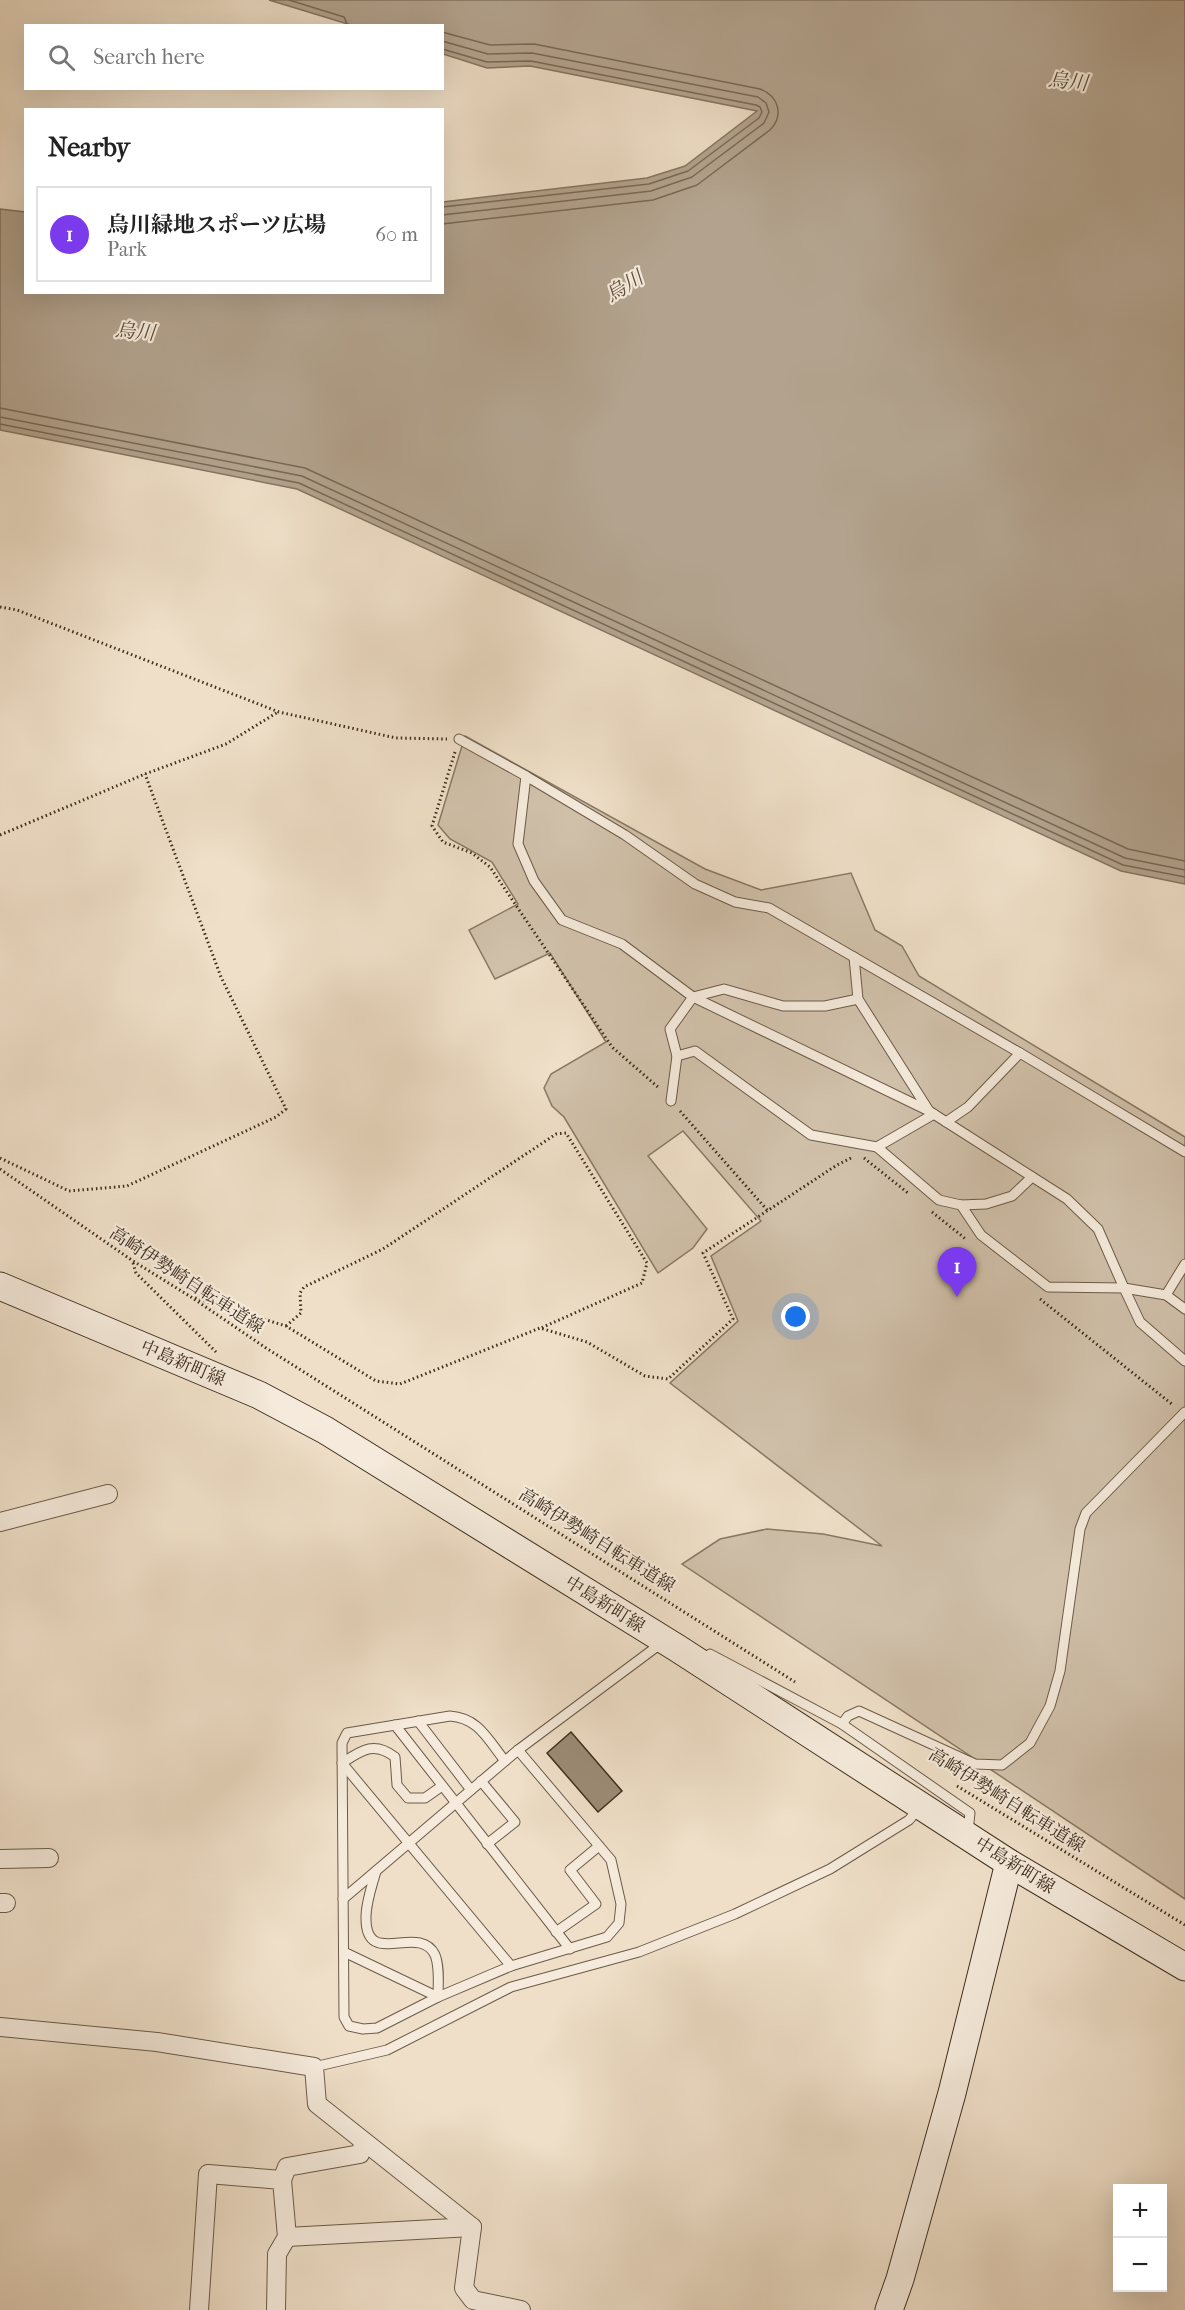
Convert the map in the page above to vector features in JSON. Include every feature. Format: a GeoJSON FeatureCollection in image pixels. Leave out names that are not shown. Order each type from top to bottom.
{"type":"FeatureCollection","features":[{"type":"Feature","properties":{"kind":"main road","name":"中島新町線"},"geometry":{"type":"LineString","coordinates":[[0,1286],[259,1395],[325,1430],[671,1644],[1009,1863],[1185,1967]]}},
{"type":"Feature","properties":{"kind":"main road"},"geometry":{"type":"LineString","coordinates":[[889,2310],[900,2279],[952,2093],[1009,1863]]}},
{"type":"Feature","properties":{"kind":"street"},"geometry":{"type":"LineString","coordinates":[[0,1522],[108,1494]]}},
{"type":"Feature","properties":{"kind":"street"},"geometry":{"type":"LineString","coordinates":[[0,1859],[49,1858]]}},
{"type":"Feature","properties":{"kind":"street"},"geometry":{"type":"LineString","coordinates":[[0,2027],[157,2042],[314,2067],[317,2104],[472,2227]]}},
{"type":"Feature","properties":{"kind":"street"},"geometry":{"type":"LineString","coordinates":[[276,2310],[277,2254],[287,2237],[282,2180],[287,2167],[360,2154],[364,2142]]}},
{"type":"Feature","properties":{"kind":"street"},"geometry":{"type":"LineString","coordinates":[[199,2310],[208,2174],[282,2180]]}},
{"type":"Feature","properties":{"kind":"street"},"geometry":{"type":"LineString","coordinates":[[287,2237],[472,2227]]}},
{"type":"Feature","properties":{"kind":"street"},"geometry":{"type":"LineString","coordinates":[[472,2227],[464,2288],[473,2300],[521,2310]]}},
{"type":"Feature","properties":{"kind":"lane"},"geometry":{"type":"LineString","coordinates":[[459,739],[625,835],[694,884],[735,902],[769,908],[1020,1053],[1185,1152]]}},
{"type":"Feature","properties":{"kind":"lane"},"geometry":{"type":"LineString","coordinates":[[526,776],[518,844],[534,881],[562,920],[622,944],[693,997],[931,1113],[1067,1199],[1098,1229],[1140,1322],[1185,1361]]}},
{"type":"Feature","properties":{"kind":"lane"},"geometry":{"type":"LineString","coordinates":[[854,957],[858,999],[931,1113]]}},
{"type":"Feature","properties":{"kind":"lane"},"geometry":{"type":"LineString","coordinates":[[671,1101],[677,1056],[669,1029],[693,997],[724,989],[783,1006],[825,1006],[858,999]]}},
{"type":"Feature","properties":{"kind":"lane"},"geometry":{"type":"LineString","coordinates":[[677,1056],[694,1051],[811,1135],[877,1147],[939,1200],[961,1205],[986,1204],[1012,1196],[1032,1177]]}},
{"type":"Feature","properties":{"kind":"lane"},"geometry":{"type":"LineString","coordinates":[[946,1122],[968,1107],[1020,1053]]}},
{"type":"Feature","properties":{"kind":"lane"},"geometry":{"type":"LineString","coordinates":[[877,1147],[931,1113]]}},
{"type":"Feature","properties":{"kind":"lane"},"geometry":{"type":"LineString","coordinates":[[961,1205],[981,1235],[1048,1287],[1124,1288],[1166,1296],[1185,1309]]}},
{"type":"Feature","properties":{"kind":"lane"},"geometry":{"type":"LineString","coordinates":[[1166,1296],[1185,1264]]}},
{"type":"Feature","properties":{"kind":"lane"},"geometry":{"type":"LineString","coordinates":[[842,1724],[848,1716],[860,1712],[975,1764],[990,1766],[1002,1765],[1030,1743],[1050,1706],[1060,1671],[1080,1529],[1086,1513],[1184,1413]]}},
{"type":"Feature","properties":{"kind":"lane"},"geometry":{"type":"LineString","coordinates":[[343,1899],[518,1750],[671,1644],[709,1654],[842,1724],[970,1813],[968,1835]]}},
{"type":"Feature","properties":{"kind":"lane"},"geometry":{"type":"LineString","coordinates":[[505,1761],[475,1723],[463,1717],[450,1716],[347,1733],[342,1743],[342,1764],[344,2017],[349,2026],[363,2029],[377,2028],[438,1997],[512,1966],[607,1937],[619,1923],[621,1904],[611,1860],[518,1750]]}},
{"type":"Feature","properties":{"kind":"lane"},"geometry":{"type":"LineString","coordinates":[[418,1721],[471,1790]]}},
{"type":"Feature","properties":{"kind":"lane"},"geometry":{"type":"LineString","coordinates":[[395,1725],[570,1949]]}},
{"type":"Feature","properties":{"kind":"lane"},"geometry":{"type":"LineString","coordinates":[[342,1764],[358,1752],[373,1748],[384,1749],[395,1757],[397,1785],[408,1798],[425,1798],[442,1786]]}},
{"type":"Feature","properties":{"kind":"lane"},"geometry":{"type":"LineString","coordinates":[[342,1764],[512,1966]]}},
{"type":"Feature","properties":{"kind":"lane"},"geometry":{"type":"LineString","coordinates":[[481,1781],[515,1822],[488,1844]]}},
{"type":"Feature","properties":{"kind":"lane"},"geometry":{"type":"LineString","coordinates":[[314,2067],[387,2050],[511,1987],[639,1952],[735,1914],[830,1869],[909,1820],[920,1806]]}},
{"type":"Feature","properties":{"kind":"lane"},"geometry":{"type":"LineString","coordinates":[[556,1932],[596,1904],[570,1870],[599,1846]]}},
{"type":"Feature","properties":{"kind":"lane"},"geometry":{"type":"LineString","coordinates":[[376,1871],[366,1915],[367,1929],[374,1941],[384,1945],[400,1944],[411,1940],[424,1943],[434,1953],[437,1960],[438,1997]]}},
{"type":"Feature","properties":{"kind":"lane"},"geometry":{"type":"LineString","coordinates":[[344,1952],[438,1997]]}},
{"type":"Feature","properties":{"kind":"path"},"geometry":{"type":"LineString","coordinates":[[0,607],[17,610],[279,712],[396,738],[459,739],[432,826],[443,842],[472,853],[490,867],[612,1047],[671,1101],[768,1211]]}},
{"type":"Feature","properties":{"kind":"path"},"geometry":{"type":"LineString","coordinates":[[0,835],[146,774],[226,744],[279,712]]}},
{"type":"Feature","properties":{"kind":"path"},"geometry":{"type":"LineString","coordinates":[[0,1158],[69,1191],[127,1186],[276,1117],[286,1109],[221,977],[146,774]]}},
{"type":"Feature","properties":{"kind":"path"},"geometry":{"type":"LineString","coordinates":[[191,1297],[286,1326],[376,1381],[400,1384],[540,1328],[642,1282],[647,1263],[566,1133],[556,1134],[383,1249],[304,1287],[300,1293],[301,1313],[286,1326]]}},
{"type":"Feature","properties":{"kind":"path"},"geometry":{"type":"LineString","coordinates":[[540,1328],[587,1342],[645,1376],[668,1379],[733,1319],[703,1253],[837,1165],[860,1154],[915,1199]]}},
{"type":"Feature","properties":{"kind":"path","name":"高崎伊勢崎自転車道線"},"geometry":{"type":"LineString","coordinates":[[0,1169],[133,1261],[266,1348],[799,1685]]}},
{"type":"Feature","properties":{"kind":"path"},"geometry":{"type":"LineString","coordinates":[[924,1206],[971,1243]]}},
{"type":"Feature","properties":{"kind":"path"},"geometry":{"type":"LineString","coordinates":[[133,1261],[136,1273],[217,1353],[217,1377]]}},
{"type":"Feature","properties":{"kind":"path"},"geometry":{"type":"LineString","coordinates":[[1036,1295],[1184,1413]]}},
{"type":"Feature","properties":{"kind":"path","name":"高崎伊勢崎自転車道線"},"geometry":{"type":"LineString","coordinates":[[948,1780],[1185,1925]]}},
{"type":"Feature","properties":{"kind":"shaded area"},"geometry":{"type":"Polygon","coordinates":[[[465,736],[705,869],[761,890],[851,873],[875,930],[902,946],[919,976],[1185,1137],[1185,1899],[682,1564],[720,1539],[767,1529],[823,1534],[882,1546],[670,1383],[738,1321],[711,1256],[761,1221],[683,1131],[648,1156],[707,1229],[693,1248],[658,1273],[564,1117],[552,1106],[544,1088],[551,1074],[606,1042],[550,953],[495,979],[469,930],[518,904],[492,862],[450,839],[438,825],[465,736]]]}},
{"type":"Feature","properties":{"kind":"water","name":"烏川"},"geometry":{"type":"Polygon","coordinates":[[[269,0],[1185,0],[1185,884],[1121,871],[297,489],[0,430],[0,209],[24,212],[24,294],[444,294],[444,202],[647,178],[685,166],[757,111],[530,66],[487,68],[444,54],[444,24],[348,24],[269,0]]]}},
{"type":"Feature","properties":{"kind":"building"},"geometry":{"type":"Polygon","coordinates":[[[571,1732],[622,1791],[598,1812],[547,1753],[571,1732]]]}},
{"type":"Feature","properties":{"kind":"place","name":"烏川緑地スポーツ広場"},"geometry":{"type":"Point","coordinates":[957,1297]}}]}
